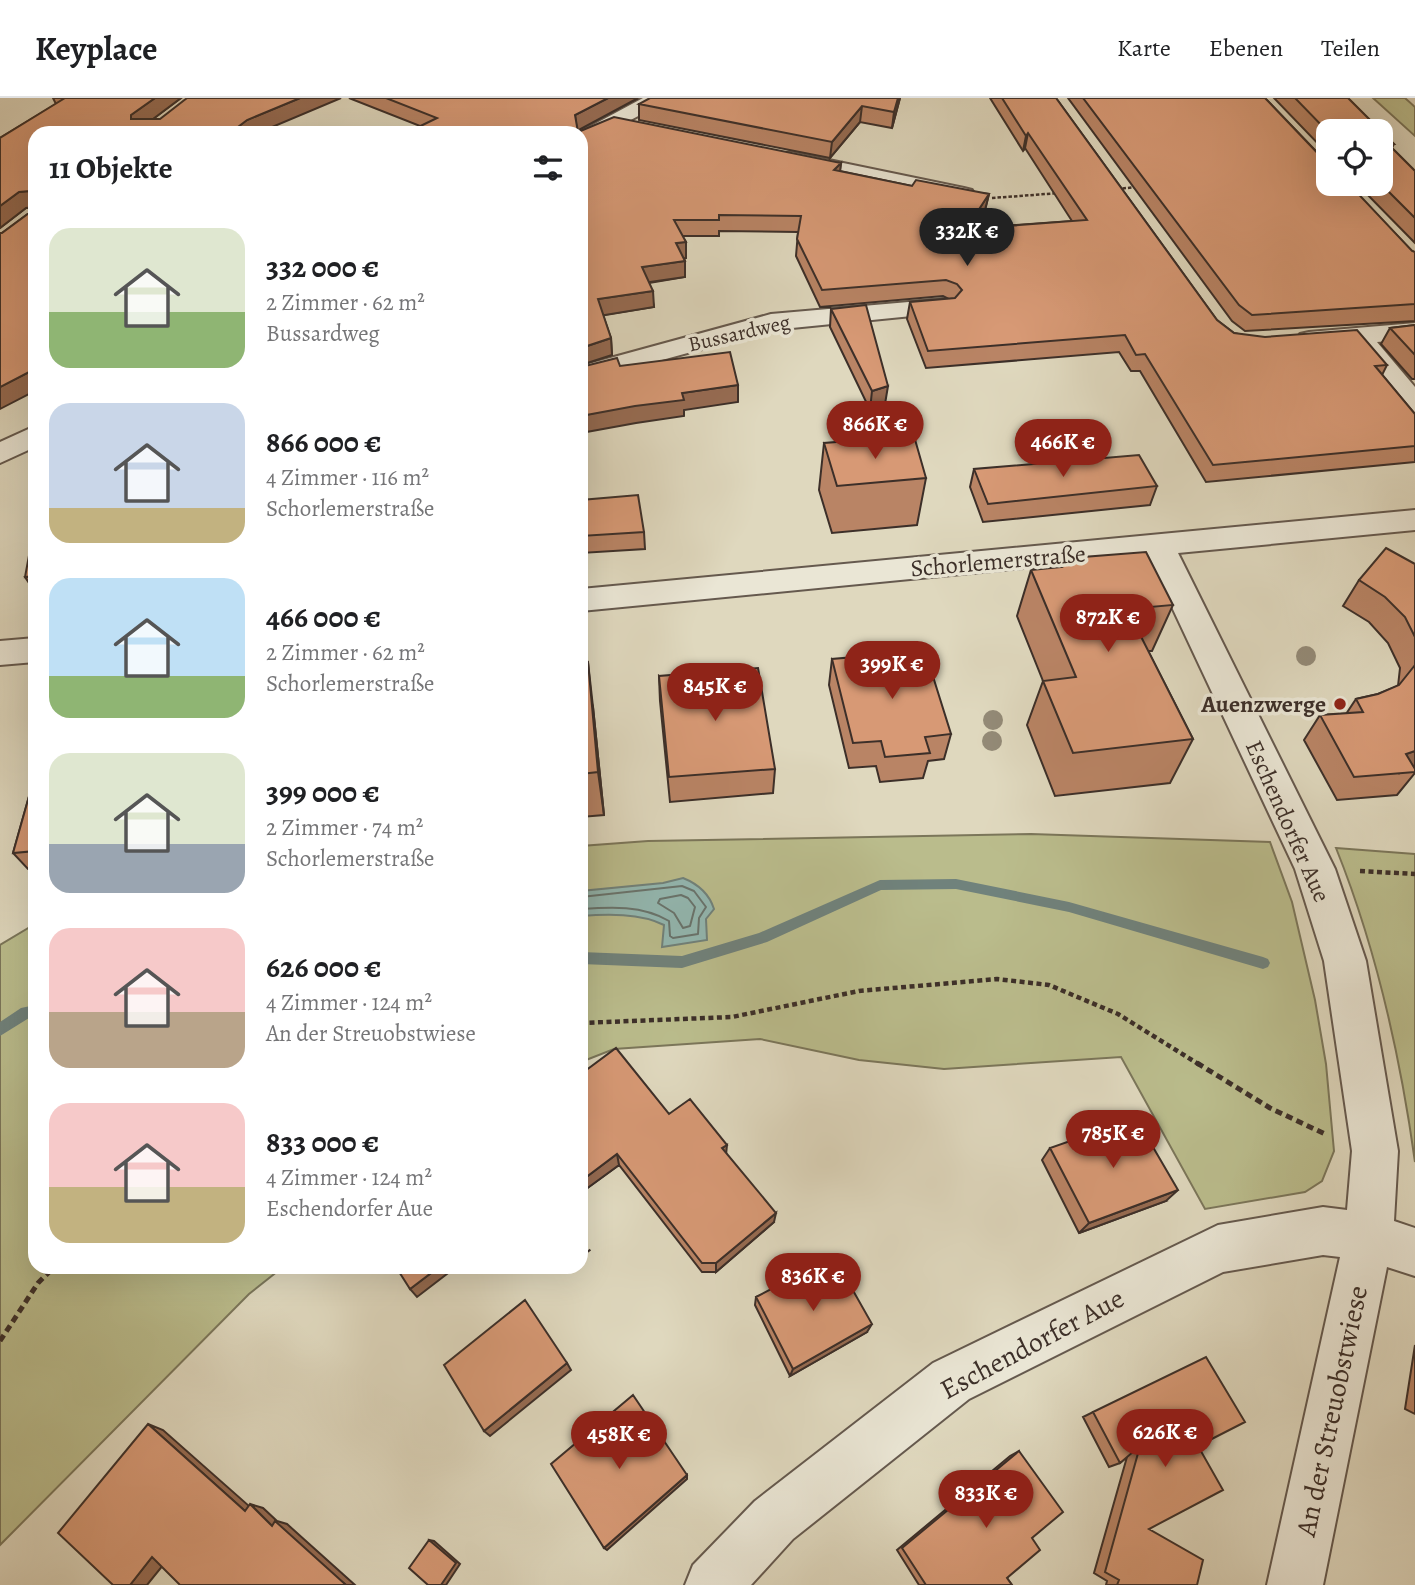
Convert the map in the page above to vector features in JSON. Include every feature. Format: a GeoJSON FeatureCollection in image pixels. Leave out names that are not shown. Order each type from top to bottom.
{"type":"FeatureCollection","features":[{"type":"Feature","properties":{"kind":"street"},"geometry":{"type":"LineString","coordinates":[[588,136],[658,98]]}},
{"type":"Feature","properties":{"kind":"street"},"geometry":{"type":"LineString","coordinates":[[613,123],[640,128]]}},
{"type":"Feature","properties":{"kind":"street"},"geometry":{"type":"LineString","coordinates":[[772,156],[984,199]]}},
{"type":"Feature","properties":{"kind":"street","name":"Bussardweg"},"geometry":{"type":"LineString","coordinates":[[588,372],[771,322],[943,307]]}},
{"type":"Feature","properties":{"kind":"street"},"geometry":{"type":"LineString","coordinates":[[1283,342],[1415,331]]}},
{"type":"Feature","properties":{"kind":"street"},"geometry":{"type":"LineString","coordinates":[[1358,337],[1415,404]]}},
{"type":"Feature","properties":{"kind":"street"},"geometry":{"type":"LineString","coordinates":[[0,454],[28,439]]}},
{"type":"Feature","properties":{"kind":"street","name":"Schorlemerstraße"},"geometry":{"type":"LineString","coordinates":[[588,599],[1415,520]]}},
{"type":"Feature","properties":{"kind":"street","name":"Eschendorfer Aue"},"geometry":{"type":"LineString","coordinates":[[713,1585],[774,1520],[951,1381],[1218,1249],[1323,1231],[1392,1244],[1345,961],[1314,869],[1159,546]]}},
{"type":"Feature","properties":{"kind":"street"},"geometry":{"type":"LineString","coordinates":[[0,653],[28,651]]}},
{"type":"Feature","properties":{"kind":"street","name":"An der Streuobstwiese"},"geometry":{"type":"LineString","coordinates":[[1295,1585],[1392,1244]]}},
{"type":"Feature","properties":{"kind":"path"},"geometry":{"type":"LineString","coordinates":[[1107,190],[1149,187]]}},
{"type":"Feature","properties":{"kind":"path"},"geometry":{"type":"LineString","coordinates":[[984,199],[1066,193]]}},
{"type":"Feature","properties":{"kind":"path"},"geometry":{"type":"LineString","coordinates":[[1314,869],[1415,874]]}},
{"type":"Feature","properties":{"kind":"path"},"geometry":{"type":"LineString","coordinates":[[588,1023],[732,1017],[859,991],[996,979],[1049,985],[1118,1013],[1270,1108],[1333,1138],[1376,1151]]}},
{"type":"Feature","properties":{"kind":"path"},"geometry":{"type":"LineString","coordinates":[[0,1341],[38,1283],[47,1274]]}},
{"type":"Feature","properties":{"kind":"green space"},"geometry":{"type":"Polygon","coordinates":[[[1373,98],[1405,98],[1415,107],[1415,136],[1373,98]]]}},
{"type":"Feature","properties":{"kind":"green space"},"geometry":{"type":"Polygon","coordinates":[[[1031,834],[1270,842],[1292,902],[1315,1000],[1326,1064],[1334,1151],[1322,1181],[1305,1192],[1205,1209],[1121,1057],[944,1069],[859,1060],[760,1039],[614,1049],[588,1059],[588,845],[648,841],[1031,834]]]}},
{"type":"Feature","properties":{"kind":"green space"},"geometry":{"type":"Polygon","coordinates":[[[1336,848],[1415,854],[1415,1162],[1385,1003],[1364,925],[1336,848]]]}},
{"type":"Feature","properties":{"kind":"green space"},"geometry":{"type":"Polygon","coordinates":[[[28,928],[28,1274],[274,1274],[249,1294],[0,1545],[0,945],[28,928]]]}},
{"type":"Feature","properties":{"kind":"water"},"geometry":{"type":"Polygon","coordinates":[[[683,878],[693,883],[709,898],[714,909],[706,919],[707,940],[662,947],[664,925],[655,921],[623,915],[588,916],[588,890],[663,883],[683,878]]]}},
{"type":"Feature","properties":{"kind":"building"},"geometry":{"type":"Polygon","coordinates":[[[65,98],[155,98],[131,115],[131,119],[160,119],[187,98],[300,98],[247,120],[239,126],[28,126],[28,191],[19,192],[0,206],[0,138],[65,98]]]}},
{"type":"Feature","properties":{"kind":"building"},"geometry":{"type":"Polygon","coordinates":[[[386,98],[608,98],[575,115],[577,126],[420,126],[437,118],[386,98]]]}},
{"type":"Feature","properties":{"kind":"building"},"geometry":{"type":"Polygon","coordinates":[[[650,98],[898,98],[894,112],[862,106],[832,142],[639,104],[650,98]]]}},
{"type":"Feature","properties":{"kind":"building"},"geometry":{"type":"Polygon","coordinates":[[[1002,98],[1056,98],[1217,320],[1234,333],[1265,337],[1357,330],[1387,365],[1375,366],[1415,414],[1415,446],[1213,465],[1145,354],[1136,355],[1125,335],[928,351],[910,302],[955,298],[962,290],[957,284],[946,280],[822,290],[797,239],[801,216],[719,215],[719,220],[674,220],[686,242],[676,243],[685,261],[642,267],[653,291],[598,299],[611,338],[588,346],[588,128],[614,117],[841,163],[834,170],[912,186],[916,180],[989,194],[966,229],[1087,220],[1002,98]]]}},
{"type":"Feature","properties":{"kind":"building"},"geometry":{"type":"Polygon","coordinates":[[[1083,98],[1265,98],[1316,152],[1316,196],[1360,196],[1415,252],[1415,304],[1252,315],[1239,305],[1083,98]]]}},
{"type":"Feature","properties":{"kind":"building"},"geometry":{"type":"Polygon","coordinates":[[[1295,98],[1348,98],[1369,119],[1316,120],[1295,98]]]}},
{"type":"Feature","properties":{"kind":"building"},"geometry":{"type":"Polygon","coordinates":[[[1393,149],[1415,171],[1415,218],[1393,196],[1393,149]]]}},
{"type":"Feature","properties":{"kind":"building"},"geometry":{"type":"Polygon","coordinates":[[[28,214],[28,373],[0,387],[0,233],[28,214]]]}},
{"type":"Feature","properties":{"kind":"building"},"geometry":{"type":"Polygon","coordinates":[[[866,305],[888,386],[872,391],[831,309],[866,305]]]}},
{"type":"Feature","properties":{"kind":"building"},"geometry":{"type":"Polygon","coordinates":[[[1415,325],[1415,355],[1390,328],[1415,325]]]}},
{"type":"Feature","properties":{"kind":"building"},"geometry":{"type":"Polygon","coordinates":[[[730,352],[738,385],[682,393],[684,400],[588,415],[588,365],[617,358],[620,366],[730,352]]]}},
{"type":"Feature","properties":{"kind":"building"},"geometry":{"type":"Polygon","coordinates":[[[914,436],[926,478],[837,486],[824,443],[914,436]]]}},
{"type":"Feature","properties":{"kind":"building"},"geometry":{"type":"Polygon","coordinates":[[[1139,455],[1157,486],[988,504],[974,469],[1139,455]]]}},
{"type":"Feature","properties":{"kind":"building"},"geometry":{"type":"Polygon","coordinates":[[[638,495],[644,532],[588,536],[588,499],[638,495]]]}},
{"type":"Feature","properties":{"kind":"building"},"geometry":{"type":"Polygon","coordinates":[[[1386,548],[1415,564],[1415,637],[1405,617],[1385,597],[1359,580],[1386,548]]]}},
{"type":"Feature","properties":{"kind":"building"},"geometry":{"type":"Polygon","coordinates":[[[1146,552],[1173,605],[1127,609],[1193,739],[1073,753],[1043,681],[1076,677],[1031,570],[1062,567],[1058,559],[1146,552]]]}},
{"type":"Feature","properties":{"kind":"building"},"geometry":{"type":"Polygon","coordinates":[[[925,651],[951,734],[925,737],[930,753],[885,757],[881,741],[853,743],[832,659],[925,651]]]}},
{"type":"Feature","properties":{"kind":"building"},"geometry":{"type":"Polygon","coordinates":[[[588,662],[598,772],[588,773],[588,662]]]}},
{"type":"Feature","properties":{"kind":"building"},"geometry":{"type":"Polygon","coordinates":[[[1415,665],[1415,751],[1406,754],[1415,772],[1354,777],[1320,715],[1363,712],[1356,699],[1399,685],[1415,665]]]}},
{"type":"Feature","properties":{"kind":"building"},"geometry":{"type":"Polygon","coordinates":[[[758,668],[775,769],[669,777],[659,676],[758,668]]]}},
{"type":"Feature","properties":{"kind":"building"},"geometry":{"type":"Polygon","coordinates":[[[28,800],[28,852],[13,853],[28,800]]]}},
{"type":"Feature","properties":{"kind":"building"},"geometry":{"type":"Polygon","coordinates":[[[616,1048],[669,1114],[690,1099],[727,1145],[722,1148],[776,1213],[716,1263],[702,1263],[617,1154],[588,1176],[588,1069],[616,1048]]]}},
{"type":"Feature","properties":{"kind":"building"},"geometry":{"type":"Polygon","coordinates":[[[1136,1118],[1178,1190],[1089,1223],[1050,1148],[1136,1118]]]}},
{"type":"Feature","properties":{"kind":"building"},"geometry":{"type":"Polygon","coordinates":[[[838,1264],[872,1324],[793,1369],[756,1297],[813,1267],[817,1275],[838,1264]]]}},
{"type":"Feature","properties":{"kind":"building"},"geometry":{"type":"Polygon","coordinates":[[[400,1274],[430,1274],[410,1289],[400,1274]]]}},
{"type":"Feature","properties":{"kind":"building"},"geometry":{"type":"Polygon","coordinates":[[[525,1300],[567,1363],[484,1431],[444,1365],[525,1300]]]}},
{"type":"Feature","properties":{"kind":"building"},"geometry":{"type":"Polygon","coordinates":[[[1206,1357],[1245,1422],[1198,1446],[1223,1490],[1149,1529],[1203,1560],[1197,1585],[1117,1585],[1119,1580],[1105,1572],[1140,1446],[1120,1463],[1093,1412],[1206,1357]]]}},
{"type":"Feature","properties":{"kind":"building"},"geometry":{"type":"Polygon","coordinates":[[[633,1395],[687,1475],[604,1548],[551,1464],[633,1395]]]}},
{"type":"Feature","properties":{"kind":"building"},"geometry":{"type":"Polygon","coordinates":[[[148,1424],[245,1511],[250,1504],[272,1526],[275,1521],[346,1585],[180,1585],[152,1557],[130,1585],[113,1585],[58,1533],[148,1424]]]}},
{"type":"Feature","properties":{"kind":"building"},"geometry":{"type":"Polygon","coordinates":[[[1019,1451],[1063,1512],[1032,1538],[1040,1550],[1007,1578],[1012,1585],[926,1585],[902,1548],[1019,1451]]]}},
{"type":"Feature","properties":{"kind":"building"},"geometry":{"type":"Polygon","coordinates":[[[429,1540],[456,1563],[441,1585],[428,1585],[409,1568],[429,1540]]]}},
{"type":"Feature","properties":{"kind":"waterway"},"geometry":{"type":"LineString","coordinates":[[588,958],[682,962],[762,938],[880,885],[956,884],[1069,907],[1263,963]]}},
{"type":"Feature","properties":{"kind":"waterway"},"geometry":{"type":"LineString","coordinates":[[0,1030],[28,1012]]}},
{"type":"Feature","properties":{"kind":"place","name":"Auenzwerge"},"geometry":{"type":"Point","coordinates":[1340,704]}}]}
